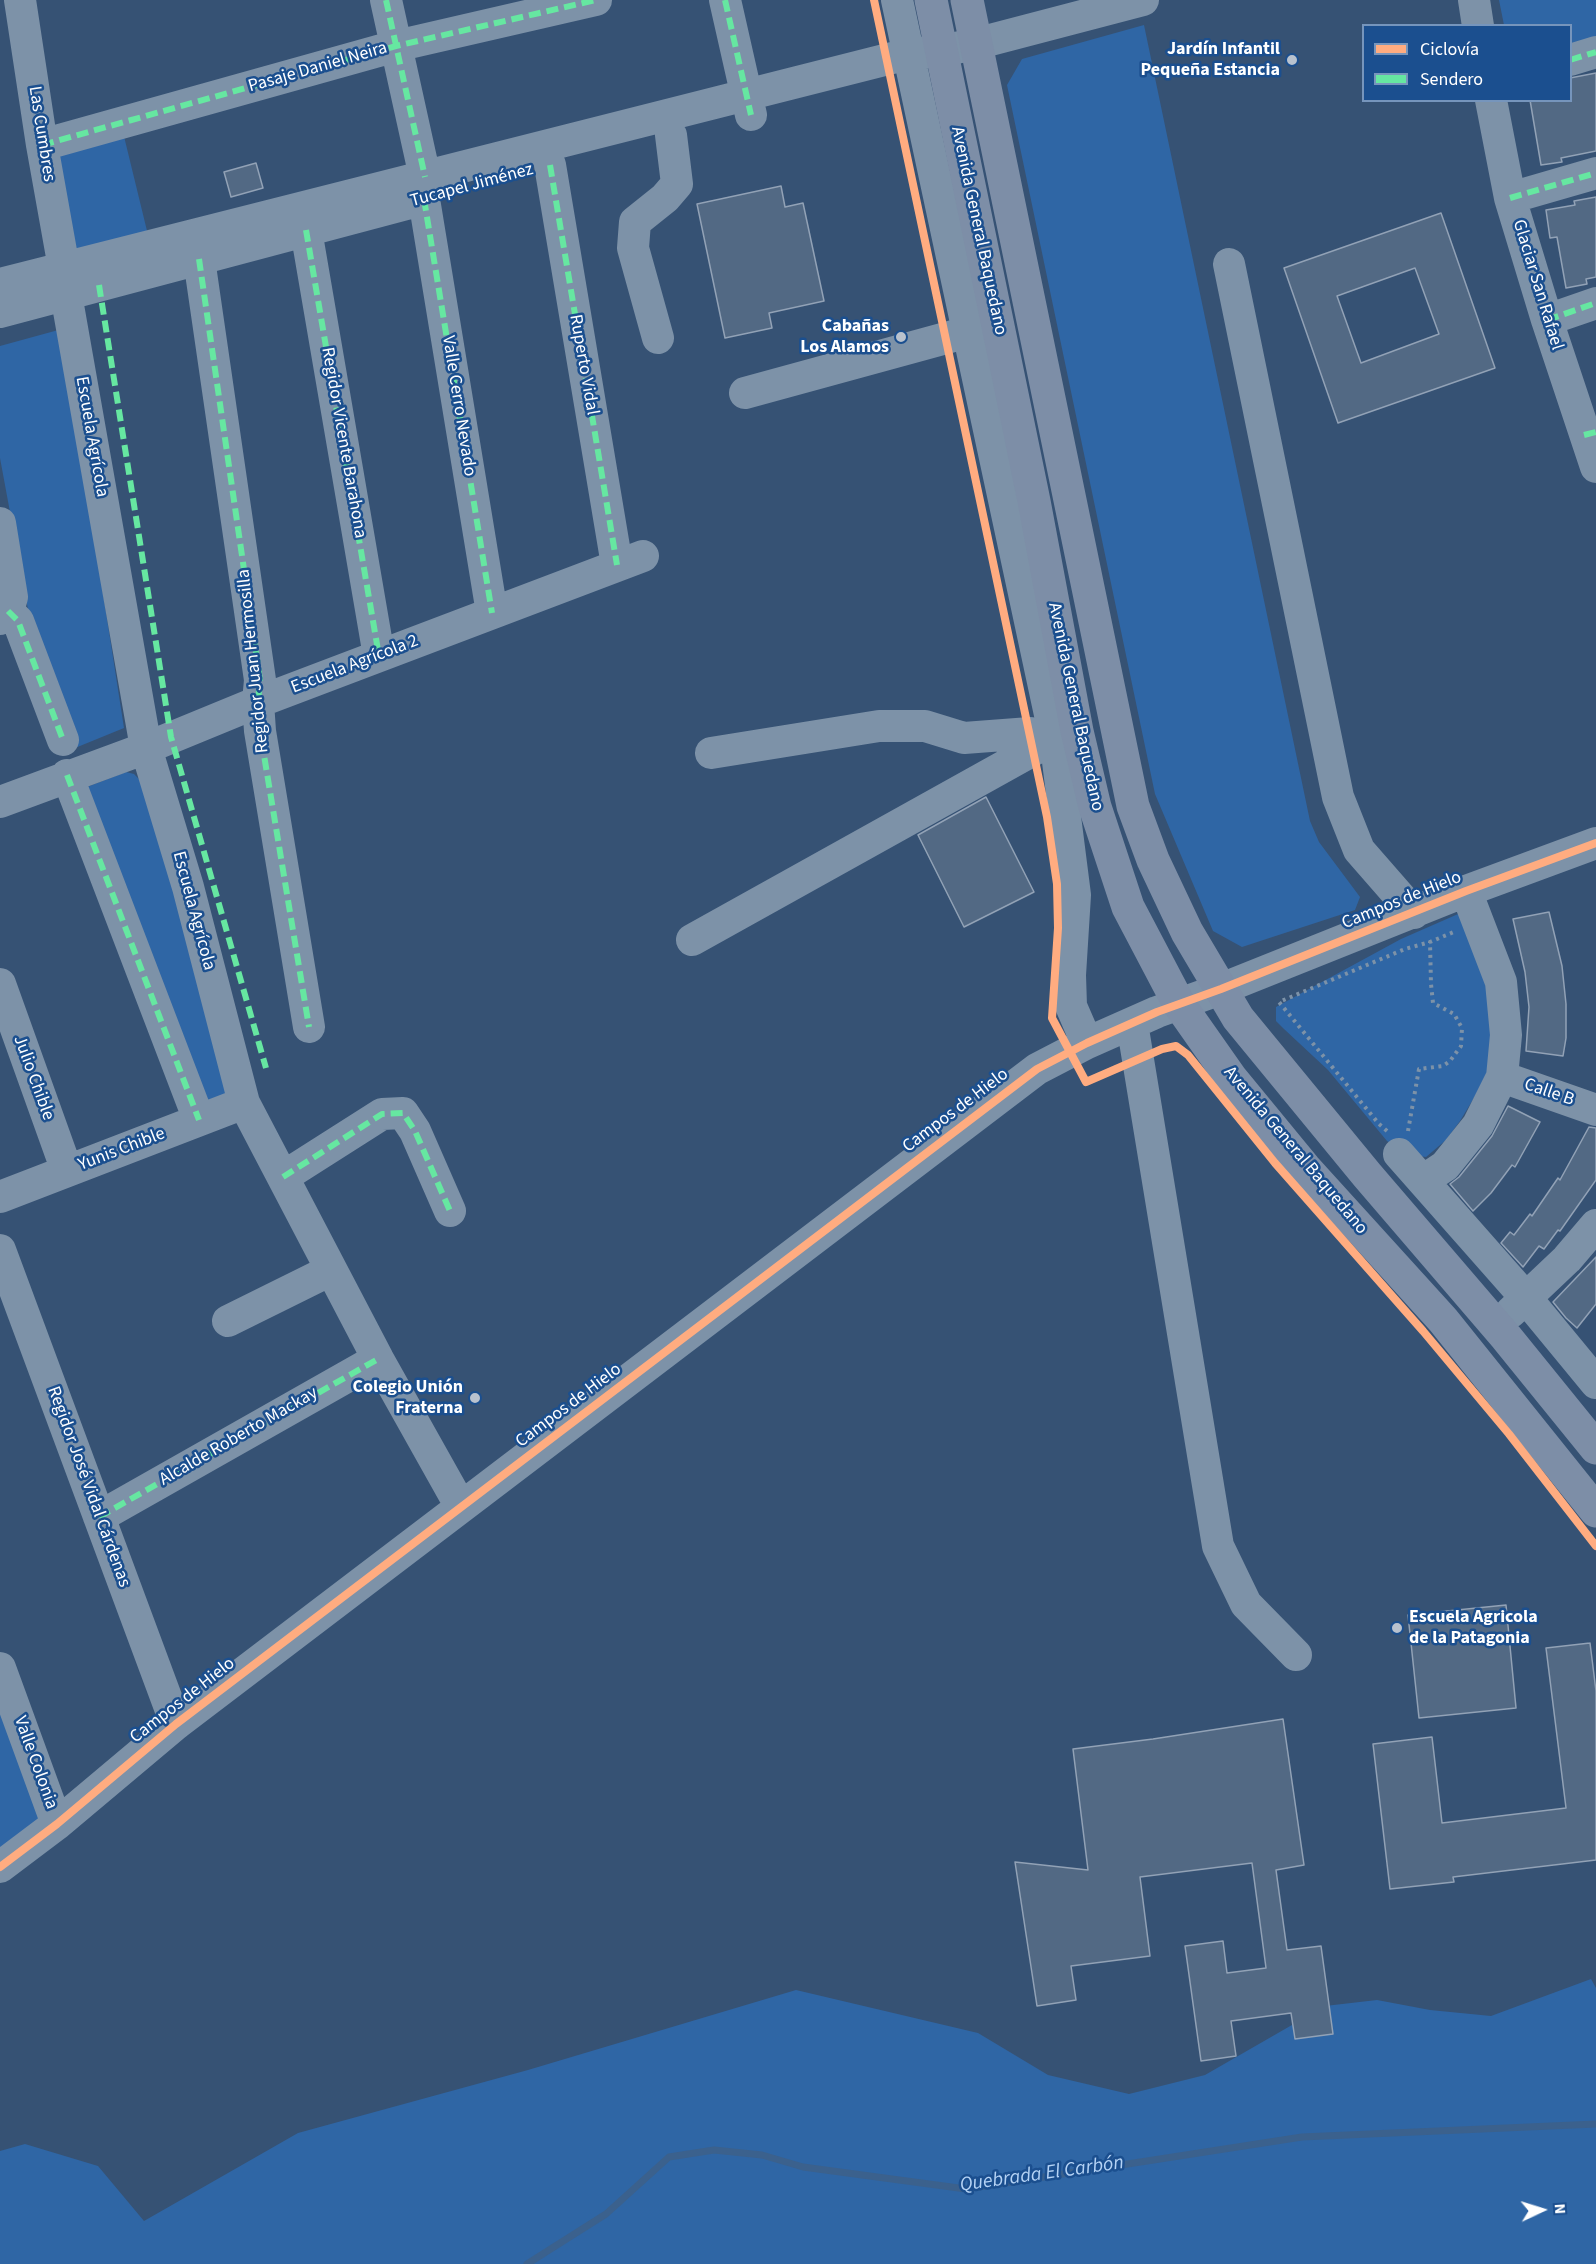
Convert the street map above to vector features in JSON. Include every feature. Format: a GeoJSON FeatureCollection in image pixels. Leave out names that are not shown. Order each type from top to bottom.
{"type":"FeatureCollection","features":[{"type":"Feature","properties":{"kind":"main road","name":"Avenida General Baquedano"},"geometry":{"type":"LineString","coordinates":[[931,0],[1034,501],[1077,731],[1095,807],[1128,907],[1179,1004],[1231,1078],[1268,1124],[1443,1320],[1596,1511]]}},
{"type":"Feature","properties":{"kind":"main road","name":"Avenida General Baquedano"},"geometry":{"type":"LineString","coordinates":[[967,0],[1133,806],[1153,860],[1187,932],[1238,1018],[1596,1448]]}},
{"type":"Feature","properties":{"kind":"street","name":"Las Cumbres"},"geometry":{"type":"LineString","coordinates":[[20,0],[65,281]]}},
{"type":"Feature","properties":{"kind":"street","name":"Valle Cerro Nevado"},"geometry":{"type":"LineString","coordinates":[[386,0],[424,188],[492,614]]}},
{"type":"Feature","properties":{"kind":"street","name":"Pasaje Daniel Neira"},"geometry":{"type":"LineString","coordinates":[[42,145],[396,46],[596,0]]}},
{"type":"Feature","properties":{"kind":"street"},"geometry":{"type":"LineString","coordinates":[[725,0],[748,105]]}},
{"type":"Feature","properties":{"kind":"street","name":"Avenida General Baquedano"},"geometry":{"type":"LineString","coordinates":[[897,0],[1055,738],[1075,895],[1070,975],[1071,1006],[1087,1043]]}},
{"type":"Feature","properties":{"kind":"street","name":"Tucapel Jiménez"},"geometry":{"type":"LineString","coordinates":[[0,312],[65,281],[748,105],[910,62],[941,51],[1143,0]]}},
{"type":"Feature","properties":{"kind":"street"},"geometry":{"type":"LineString","coordinates":[[1474,0],[1478,24]]}},
{"type":"Feature","properties":{"kind":"street"},"geometry":{"type":"LineString","coordinates":[[1572,59],[1596,52]]}},
{"type":"Feature","properties":{"kind":"street","name":"Glaciar San Rafael"},"geometry":{"type":"LineString","coordinates":[[1491,102],[1510,198],[1547,320],[1590,433],[1596,467]]}},
{"type":"Feature","properties":{"kind":"street","name":"Tucapel Jiménez"},"geometry":{"type":"LineString","coordinates":[[0,284],[65,281],[199,259],[306,230],[424,188],[550,165],[671,135],[748,105]]}},
{"type":"Feature","properties":{"kind":"street"},"geometry":{"type":"LineString","coordinates":[[658,338],[633,248],[635,222],[665,198],[677,184],[671,135]]}},
{"type":"Feature","properties":{"kind":"street","name":"Ruperto Vidal"},"geometry":{"type":"LineString","coordinates":[[550,165],[630,560]]}},
{"type":"Feature","properties":{"kind":"street"},"geometry":{"type":"LineString","coordinates":[[1510,198],[1596,173]]}},
{"type":"Feature","properties":{"kind":"street","name":"Regidor Vicente Barahona"},"geometry":{"type":"LineString","coordinates":[[306,230],[379,656]]}},
{"type":"Feature","properties":{"kind":"street","name":"Regidor Juan Hermosilla"},"geometry":{"type":"LineString","coordinates":[[199,259],[260,680],[258,702],[260,731],[309,1027]]}},
{"type":"Feature","properties":{"kind":"street"},"geometry":{"type":"LineString","coordinates":[[1229,264],[1338,797],[1359,850],[1414,913]]}},
{"type":"Feature","properties":{"kind":"street","name":"Escuela Agrícola"},"geometry":{"type":"LineString","coordinates":[[65,281],[146,748],[188,887],[244,1102],[378,1359],[460,1507]]}},
{"type":"Feature","properties":{"kind":"street"},"geometry":{"type":"LineString","coordinates":[[1547,320],[1596,303]]}},
{"type":"Feature","properties":{"kind":"street"},"geometry":{"type":"LineString","coordinates":[[745,393],[968,332]]}},
{"type":"Feature","properties":{"kind":"street"},"geometry":{"type":"LineString","coordinates":[[0,524],[12,590],[4,615],[18,621],[63,740]]}},
{"type":"Feature","properties":{"kind":"street","name":"Escuela Agrícola 2"},"geometry":{"type":"LineString","coordinates":[[0,802],[67,775],[146,748],[258,702],[630,560]]}},
{"type":"Feature","properties":{"kind":"street"},"geometry":{"type":"LineString","coordinates":[[711,753],[879,726],[925,726],[964,738],[1030,733],[1055,738]]}},
{"type":"Feature","properties":{"kind":"street"},"geometry":{"type":"LineString","coordinates":[[692,940],[1055,738]]}},
{"type":"Feature","properties":{"kind":"street"},"geometry":{"type":"LineString","coordinates":[[67,775],[200,1120]]}},
{"type":"Feature","properties":{"kind":"street","name":"Campos de Hielo"},"geometry":{"type":"LineString","coordinates":[[0,1867],[57,1824],[176,1724],[1036,1069],[1087,1043],[1179,1004],[1466,891],[1596,843]]}},
{"type":"Feature","properties":{"kind":"street"},"geometry":{"type":"LineString","coordinates":[[1424,1180],[1445,1166],[1478,1125],[1502,1077],[1506,1035],[1501,982],[1466,891]]}},
{"type":"Feature","properties":{"kind":"street","name":"Julio Chible"},"geometry":{"type":"LineString","coordinates":[[0,984],[67,1171]]}},
{"type":"Feature","properties":{"kind":"street"},"geometry":{"type":"LineString","coordinates":[[1132,1023],[1218,1546],[1246,1604],[1296,1655]]}},
{"type":"Feature","properties":{"kind":"street","name":"Calle B"},"geometry":{"type":"LineString","coordinates":[[1502,1077],[1596,1110]]}},
{"type":"Feature","properties":{"kind":"street","name":"Yunis Chible"},"geometry":{"type":"LineString","coordinates":[[0,1197],[244,1102]]}},
{"type":"Feature","properties":{"kind":"street"},"geometry":{"type":"LineString","coordinates":[[283,1177],[382,1114],[403,1113],[415,1131],[450,1211]]}},
{"type":"Feature","properties":{"kind":"street"},"geometry":{"type":"LineString","coordinates":[[1398,1140],[1424,1180],[1596,1383]]}},
{"type":"Feature","properties":{"kind":"street"},"geometry":{"type":"LineString","coordinates":[[1496,1326],[1567,1259],[1596,1225]]}},
{"type":"Feature","properties":{"kind":"street","name":"Regidor José Vidal Cárdenas"},"geometry":{"type":"LineString","coordinates":[[0,1250],[176,1724]]}},
{"type":"Feature","properties":{"kind":"street"},"geometry":{"type":"LineString","coordinates":[[228,1321],[331,1270]]}},
{"type":"Feature","properties":{"kind":"street","name":"Alcalde Roberto Mackay"},"geometry":{"type":"LineString","coordinates":[[99,1517],[378,1359]]}},
{"type":"Feature","properties":{"kind":"street","name":"Valle Colonia"},"geometry":{"type":"LineString","coordinates":[[0,1668],[57,1824]]}},
{"type":"Feature","properties":{"kind":"path"},"geometry":{"type":"LineString","coordinates":[[1430,942],[1432,1003],[1454,1014],[1462,1028],[1461,1046],[1450,1061],[1443,1066],[1419,1069],[1398,1140],[1379,1124],[1279,1002],[1405,949],[1430,942],[1458,930]]}},
{"type":"Feature","properties":{"kind":"shaded area"},"geometry":{"type":"Polygon","coordinates":[[[1499,0],[1596,0],[1596,42],[1572,49],[1572,24],[1504,24],[1499,0]]]}},
{"type":"Feature","properties":{"kind":"shaded area"},"geometry":{"type":"Polygon","coordinates":[[[1144,25],[1310,821],[1319,842],[1360,897],[1355,910],[1242,947],[1213,931],[1155,794],[1007,85],[1022,59],[1144,25]]]}},
{"type":"Feature","properties":{"kind":"shaded area"},"geometry":{"type":"Polygon","coordinates":[[[121,124],[149,239],[70,260],[48,147],[121,124]]]}},
{"type":"Feature","properties":{"kind":"shaded area"},"geometry":{"type":"Polygon","coordinates":[[[62,329],[124,728],[75,748],[34,642],[0,458],[0,346],[62,329]]]}},
{"type":"Feature","properties":{"kind":"shaded area"},"geometry":{"type":"Polygon","coordinates":[[[126,772],[134,774],[141,781],[230,1083],[227,1095],[208,1102],[87,787],[126,772]]]}},
{"type":"Feature","properties":{"kind":"shaded area"},"geometry":{"type":"Polygon","coordinates":[[[1465,911],[1482,940],[1494,1043],[1486,1078],[1446,1140],[1426,1157],[1410,1155],[1387,1141],[1328,1070],[1276,1021],[1276,1007],[1401,939],[1465,911]]]}},
{"type":"Feature","properties":{"kind":"shaded area"},"geometry":{"type":"Polygon","coordinates":[[[0,1701],[45,1821],[0,1856],[0,1701]]]}},
{"type":"Feature","properties":{"kind":"shaded area"},"geometry":{"type":"Polygon","coordinates":[[[1591,1979],[1596,1988],[1596,2264],[0,2264],[0,2151],[25,2144],[98,2166],[144,2221],[298,2133],[528,2070],[796,1990],[978,2033],[1048,2075],[1129,2094],[1205,2075],[1325,2006],[1377,2000],[1430,2010],[1491,2016],[1591,1979]]]}},
{"type":"Feature","properties":{"kind":"building"},"geometry":{"type":"Polygon","coordinates":[[[1596,73],[1596,151],[1561,158],[1562,162],[1541,165],[1530,102],[1572,102],[1572,78],[1596,73]]]}},
{"type":"Feature","properties":{"kind":"building"},"geometry":{"type":"Polygon","coordinates":[[[256,163],[263,188],[231,197],[224,172],[256,163]]]}},
{"type":"Feature","properties":{"kind":"building"},"geometry":{"type":"Polygon","coordinates":[[[781,186],[785,207],[803,203],[824,301],[769,313],[772,328],[725,338],[697,204],[781,186]]]}},
{"type":"Feature","properties":{"kind":"building"},"geometry":{"type":"Polygon","coordinates":[[[1596,197],[1596,277],[1586,279],[1587,284],[1566,288],[1557,237],[1550,238],[1546,210],[1575,205],[1574,201],[1596,197]]]}},
{"type":"Feature","properties":{"kind":"building"},"geometry":{"type":"Polygon","coordinates":[[[1441,213],[1495,368],[1338,423],[1284,268],[1441,213]],[[1415,268],[1337,296],[1361,363],[1439,334],[1415,268]]]}},
{"type":"Feature","properties":{"kind":"building"},"geometry":{"type":"Polygon","coordinates":[[[986,797],[1034,892],[964,927],[918,835],[986,797]]]}},
{"type":"Feature","properties":{"kind":"building"},"geometry":{"type":"Polygon","coordinates":[[[1549,912],[1562,966],[1566,1004],[1566,1038],[1563,1056],[1526,1051],[1529,1007],[1525,972],[1513,919],[1549,912]]]}},
{"type":"Feature","properties":{"kind":"building"},"geometry":{"type":"Polygon","coordinates":[[[1508,1106],[1540,1122],[1515,1167],[1512,1165],[1491,1193],[1473,1211],[1450,1184],[1459,1177],[1492,1136],[1508,1106]]]}},
{"type":"Feature","properties":{"kind":"building"},"geometry":{"type":"Polygon","coordinates":[[[1589,1127],[1596,1128],[1596,1180],[1560,1231],[1558,1230],[1544,1249],[1539,1246],[1523,1267],[1501,1243],[1510,1232],[1514,1235],[1530,1214],[1532,1216],[1558,1178],[1560,1180],[1589,1127]]]}},
{"type":"Feature","properties":{"kind":"building"},"geometry":{"type":"Polygon","coordinates":[[[1596,1257],[1596,1304],[1577,1328],[1553,1302],[1596,1257]]]}},
{"type":"Feature","properties":{"kind":"building"},"geometry":{"type":"Polygon","coordinates":[[[1506,1605],[1516,1708],[1419,1718],[1408,1615],[1506,1605]]]}},
{"type":"Feature","properties":{"kind":"building"},"geometry":{"type":"Polygon","coordinates":[[[1590,1643],[1596,1691],[1596,1860],[1453,1877],[1454,1882],[1390,1889],[1373,1744],[1432,1737],[1442,1823],[1566,1808],[1546,1648],[1590,1643]]]}},
{"type":"Feature","properties":{"kind":"building"},"geometry":{"type":"Polygon","coordinates":[[[1283,1719],[1304,1865],[1276,1870],[1287,1950],[1321,1946],[1333,2034],[1295,2039],[1291,2013],[1231,2021],[1236,2056],[1201,2061],[1185,1946],[1223,1941],[1227,1973],[1266,1968],[1252,1863],[1140,1877],[1150,1956],[1071,1966],[1076,2000],[1037,2006],[1015,1862],[1088,1870],[1073,1749],[1283,1719]]]}},
{"type":"Feature","properties":{"kind":"waterway","name":"Quebrada El Carbón"},"geometry":{"type":"LineString","coordinates":[[527,2264],[606,2214],[669,2157],[714,2150],[762,2155],[803,2167],[966,2189],[1302,2137],[1596,2124]]}},
{"type":"Feature","properties":{"kind":"marked path"},"geometry":{"type":"LineString","coordinates":[[386,0],[425,177]]}},
{"type":"Feature","properties":{"kind":"marked path"},"geometry":{"type":"LineString","coordinates":[[42,145],[396,46],[596,0]]}},
{"type":"Feature","properties":{"kind":"marked path"},"geometry":{"type":"LineString","coordinates":[[725,0],[751,115]]}},
{"type":"Feature","properties":{"kind":"marked path"},"geometry":{"type":"LineString","coordinates":[[1572,59],[1596,52]]}},
{"type":"Feature","properties":{"kind":"marked path"},"geometry":{"type":"LineString","coordinates":[[550,165],[617,565]]}},
{"type":"Feature","properties":{"kind":"marked path"},"geometry":{"type":"LineString","coordinates":[[1510,198],[1596,173]]}},
{"type":"Feature","properties":{"kind":"marked path"},"geometry":{"type":"LineString","coordinates":[[424,199],[492,613]]}},
{"type":"Feature","properties":{"kind":"marked path"},"geometry":{"type":"LineString","coordinates":[[306,230],[379,656]]}},
{"type":"Feature","properties":{"kind":"marked path"},"geometry":{"type":"LineString","coordinates":[[199,259],[260,680],[258,702],[260,731],[309,1027]]}},
{"type":"Feature","properties":{"kind":"marked path"},"geometry":{"type":"LineString","coordinates":[[99,285],[171,737],[266,1068]]}},
{"type":"Feature","properties":{"kind":"marked path"},"geometry":{"type":"LineString","coordinates":[[1547,320],[1596,303]]}},
{"type":"Feature","properties":{"kind":"marked path"},"geometry":{"type":"LineString","coordinates":[[1584,435],[1596,432]]}},
{"type":"Feature","properties":{"kind":"marked path"},"geometry":{"type":"LineString","coordinates":[[8,611],[18,621],[63,740]]}},
{"type":"Feature","properties":{"kind":"marked path"},"geometry":{"type":"LineString","coordinates":[[67,775],[199,1120]]}},
{"type":"Feature","properties":{"kind":"marked path"},"geometry":{"type":"LineString","coordinates":[[283,1177],[382,1114],[403,1113],[415,1131],[450,1211]]}},
{"type":"Feature","properties":{"kind":"marked path"},"geometry":{"type":"LineString","coordinates":[[99,1517],[378,1359]]}},
{"type":"Feature","properties":{"kind":"cycle path"},"geometry":{"type":"LineString","coordinates":[[874,0],[1047,817],[1057,884],[1058,928],[1052,1018],[1086,1082],[1162,1049],[1176,1046],[1188,1055],[1275,1163],[1423,1331],[1509,1434],[1596,1546]]}},
{"type":"Feature","properties":{"kind":"cycle path"},"geometry":{"type":"LineString","coordinates":[[0,1867],[57,1824],[176,1724],[1037,1069],[1087,1043],[1157,1012],[1221,989],[1466,891],[1596,843]]}},
{"type":"Feature","properties":{"kind":"place","name":"Jardín Infantil Pequeña Estancia"},"geometry":{"type":"Point","coordinates":[1292,60]}},
{"type":"Feature","properties":{"kind":"place","name":"Cabañas Los Alamos"},"geometry":{"type":"Point","coordinates":[901,337]}},
{"type":"Feature","properties":{"kind":"place","name":"Colegio Unión Fraterna"},"geometry":{"type":"Point","coordinates":[475,1398]}},
{"type":"Feature","properties":{"kind":"place","name":"Escuela Agricola de la Patagonia"},"geometry":{"type":"Point","coordinates":[1397,1628]}}]}
